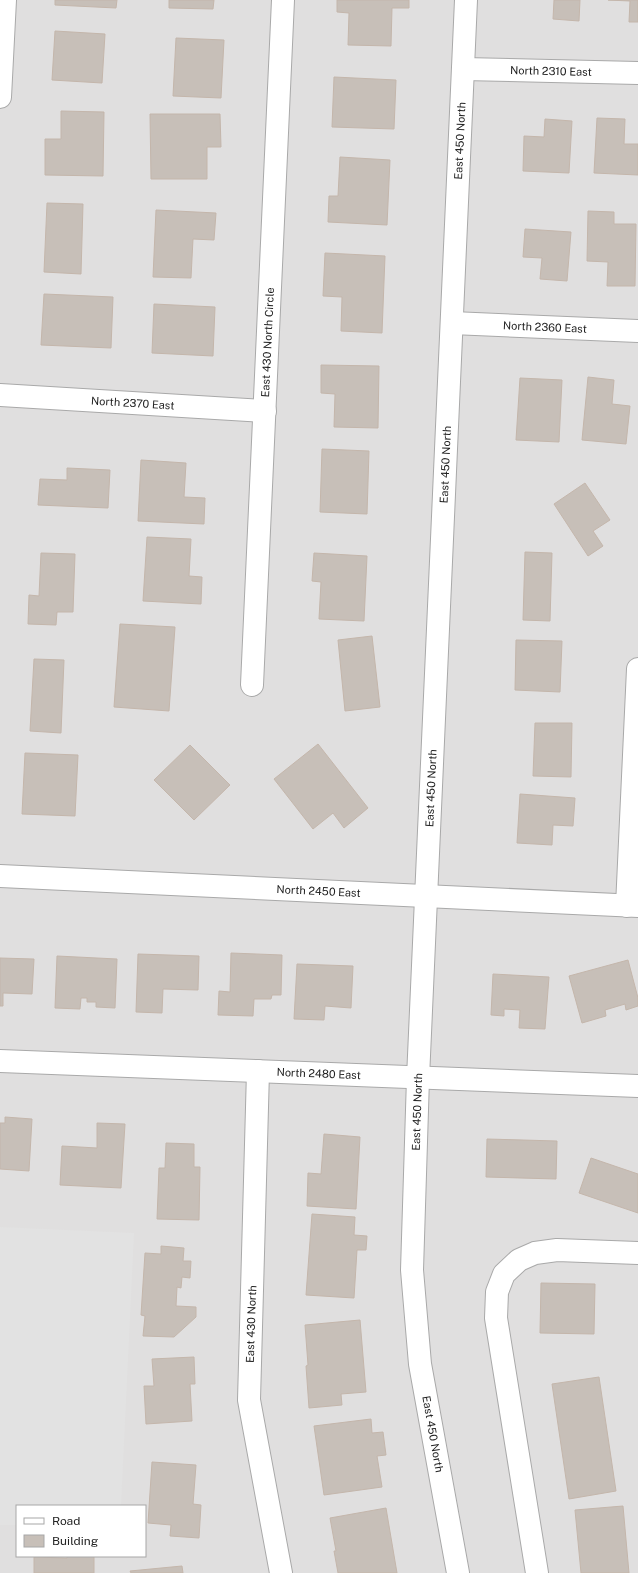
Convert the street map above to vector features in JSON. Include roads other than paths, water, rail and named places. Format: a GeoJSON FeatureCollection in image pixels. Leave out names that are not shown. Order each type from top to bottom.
{"type":"FeatureCollection","features":[{"type":"Feature","properties":{"kind":"street"},"geometry":{"type":"LineString","coordinates":[[0,97],[5,0]]}},
{"type":"Feature","properties":{"kind":"street","name":"East 430 North Circle"},"geometry":{"type":"LineString","coordinates":[[252,685],[283,0]]}},
{"type":"Feature","properties":{"kind":"street","name":"East 450 North"},"geometry":{"type":"LineString","coordinates":[[458,1573],[420,1364],[412,1270],[418,1078],[466,0]]}},
{"type":"Feature","properties":{"kind":"street","name":"North 2310 East"},"geometry":{"type":"LineString","coordinates":[[463,69],[638,73]]}},
{"type":"Feature","properties":{"kind":"street","name":"North 2360 East"},"geometry":{"type":"LineString","coordinates":[[452,323],[638,331]]}},
{"type":"Feature","properties":{"kind":"street","name":"North 2370 East"},"geometry":{"type":"LineString","coordinates":[[0,395],[265,412]]}},
{"type":"Feature","properties":{"kind":"street"},"geometry":{"type":"LineString","coordinates":[[632,906],[638,669]]}},
{"type":"Feature","properties":{"kind":"street","name":"North 2450 East"},"geometry":{"type":"LineString","coordinates":[[0,876],[632,906]]}},
{"type":"Feature","properties":{"kind":"street","name":"North 2480 East"},"geometry":{"type":"LineString","coordinates":[[0,1061],[638,1086]]}},
{"type":"Feature","properties":{"kind":"street","name":"East 430 North"},"geometry":{"type":"LineString","coordinates":[[258,1071],[249,1400],[281,1573]]}},
{"type":"Feature","properties":{"kind":"street"},"geometry":{"type":"LineString","coordinates":[[537,1573],[496,1318],[497,1292],[504,1274],[519,1260],[535,1253],[557,1250],[638,1253]]}}]}
